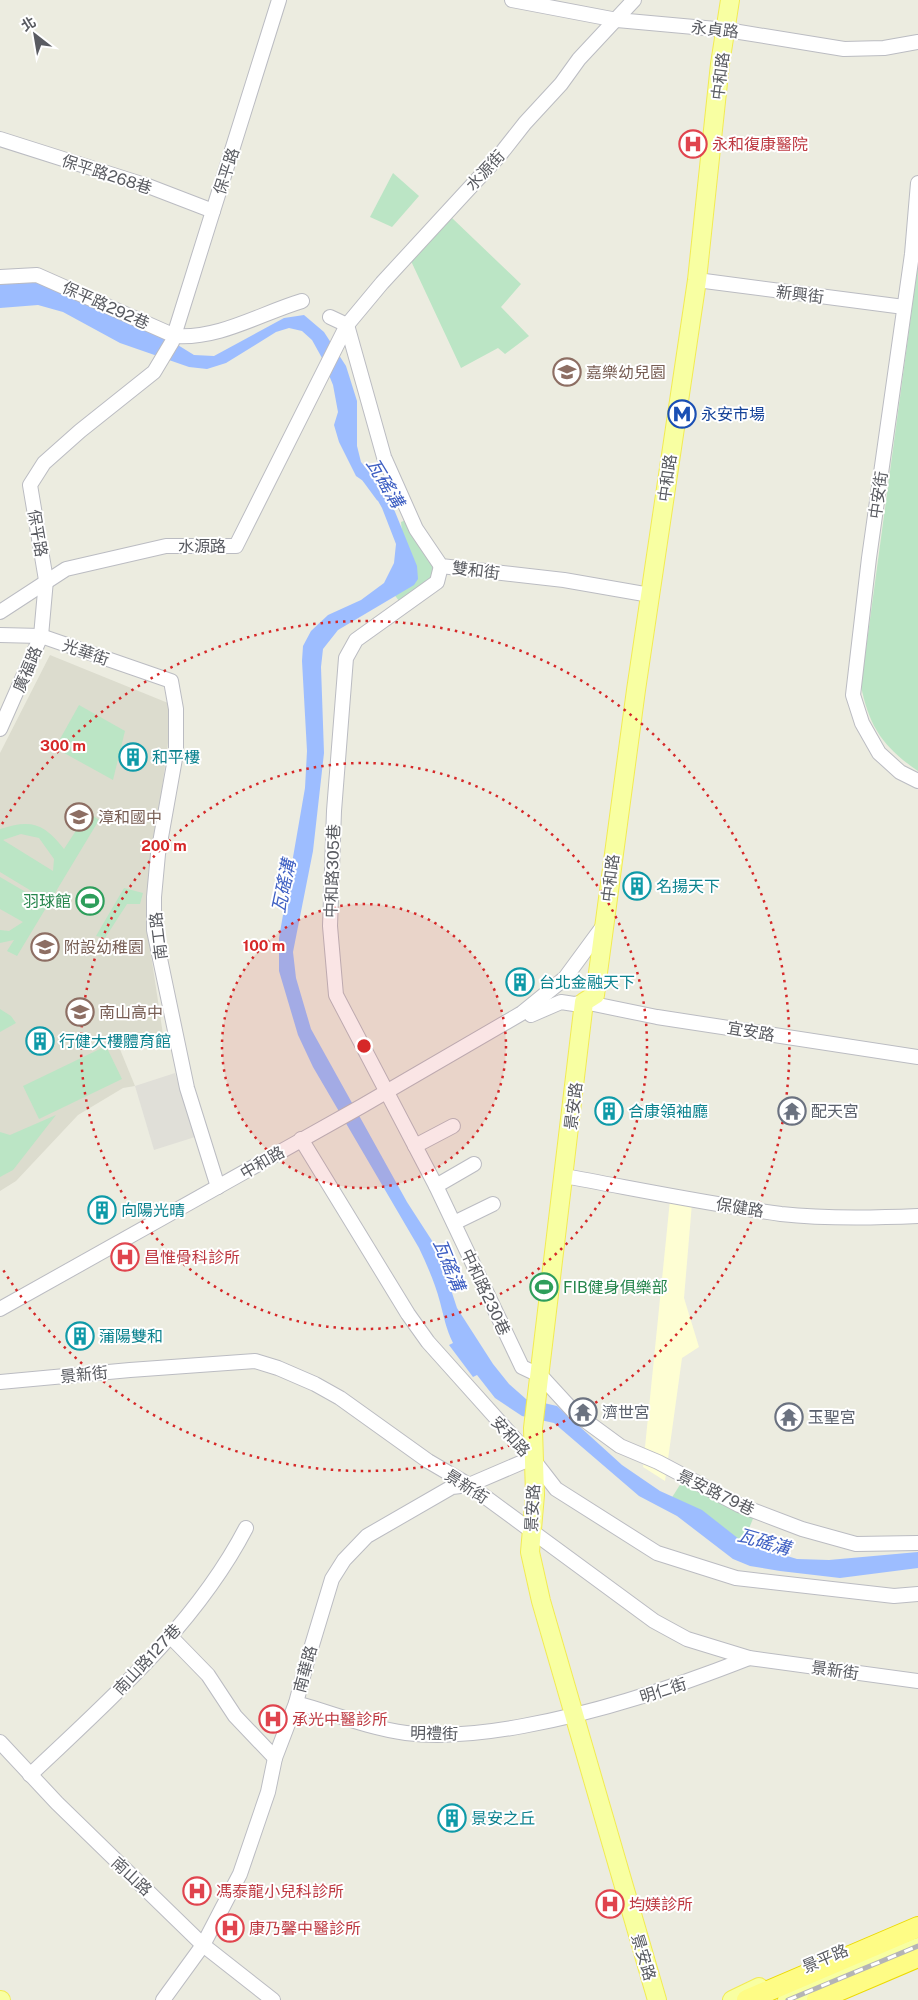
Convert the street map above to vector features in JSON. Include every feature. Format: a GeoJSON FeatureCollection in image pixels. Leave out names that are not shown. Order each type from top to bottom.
{"type":"FeatureCollection","features":[{"type":"Feature","properties":{"kind":"highway"},"geometry":{"type":"LineString","coordinates":[[747,2000],[918,1927]]}},
{"type":"Feature","properties":{"kind":"highway"},"geometry":{"type":"LineString","coordinates":[[770,2000],[918,1938]]}},
{"type":"Feature","properties":{"kind":"highway"},"geometry":{"type":"LineString","coordinates":[[817,2000],[918,1957]]}},
{"type":"Feature","properties":{"kind":"main road","name":"中和路"},"geometry":{"type":"LineString","coordinates":[[584,1002],[595,995],[650,595],[697,280],[720,64],[727,30],[730,0]]}},
{"type":"Feature","properties":{"kind":"main road","name":"景安路"},"geometry":{"type":"LineString","coordinates":[[584,1002],[541,1376],[533,1428],[532,1458],[535,1495],[530,1552],[540,1601],[657,2000]]}},
{"type":"Feature","properties":{"kind":"main road","name":"景平路"},"geometry":{"type":"LineString","coordinates":[[732,2000],[918,1919]]}},
{"type":"Feature","properties":{"kind":"main road","name":"景平路"},"geometry":{"type":"LineString","coordinates":[[787,2000],[918,1947]]}},
{"type":"Feature","properties":{"kind":"main road"},"geometry":{"type":"LineString","coordinates":[[837,2000],[918,1966]]}},
{"type":"Feature","properties":{"kind":"street","name":"保平路"},"geometry":{"type":"LineString","coordinates":[[41,636],[46,580],[30,485],[52,456],[154,372],[173,339],[279,0]]}},
{"type":"Feature","properties":{"kind":"street","name":"永貞路"},"geometry":{"type":"LineString","coordinates":[[512,0],[617,20],[727,30],[844,48],[884,48],[918,42]]}},
{"type":"Feature","properties":{"kind":"street","name":"水源街"},"geometry":{"type":"LineString","coordinates":[[318,383],[347,325],[382,283],[499,156],[525,123],[561,84],[579,59],[634,0]]}},
{"type":"Feature","properties":{"kind":"street","name":"保平路268巷"},"geometry":{"type":"LineString","coordinates":[[0,139],[148,186],[213,211]]}},
{"type":"Feature","properties":{"kind":"street","name":"中安街"},"geometry":{"type":"LineString","coordinates":[[918,183],[912,254],[853,695],[862,723],[880,753],[900,772],[918,781]]}},
{"type":"Feature","properties":{"kind":"street","name":"保平路292巷"},"geometry":{"type":"LineString","coordinates":[[0,277],[38,275],[173,339]]}},
{"type":"Feature","properties":{"kind":"street","name":"新興街"},"geometry":{"type":"LineString","coordinates":[[697,280],[904,307]]}},
{"type":"Feature","properties":{"kind":"street"},"geometry":{"type":"LineString","coordinates":[[173,339],[196,337],[232,328],[270,311],[302,301]]}},
{"type":"Feature","properties":{"kind":"street"},"geometry":{"type":"LineString","coordinates":[[330,317],[331,315],[347,325]]}},
{"type":"Feature","properties":{"kind":"street","name":"雙和街"},"geometry":{"type":"LineString","coordinates":[[347,325],[384,457],[416,529],[441,566],[564,580],[650,595]]}},
{"type":"Feature","properties":{"kind":"street","name":"水源路"},"geometry":{"type":"LineString","coordinates":[[0,612],[66,568],[166,546],[236,546],[318,383]]}},
{"type":"Feature","properties":{"kind":"street","name":"中和路305巷"},"geometry":{"type":"LineString","coordinates":[[387,1092],[336,995],[330,926],[334,810],[346,658],[356,640],[436,582],[441,566]]}},
{"type":"Feature","properties":{"kind":"street","name":"光華街"},"geometry":{"type":"LineString","coordinates":[[0,634],[41,636],[171,681]]}},
{"type":"Feature","properties":{"kind":"street","name":"廣福路"},"geometry":{"type":"LineString","coordinates":[[0,729],[41,636]]}},
{"type":"Feature","properties":{"kind":"street","name":"南工路"},"geometry":{"type":"LineString","coordinates":[[171,681],[176,709],[176,753],[158,854],[154,897],[154,930],[187,1088],[218,1187]]}},
{"type":"Feature","properties":{"kind":"street","name":"中和路"},"geometry":{"type":"LineString","coordinates":[[522,1013],[566,978],[604,925]]}},
{"type":"Feature","properties":{"kind":"street","name":"中和路"},"geometry":{"type":"LineString","coordinates":[[0,1309],[387,1092],[522,1013],[562,996],[583,999],[584,1002]]}},
{"type":"Feature","properties":{"kind":"street"},"geometry":{"type":"LineString","coordinates":[[483,1036],[561,1002],[574,1004],[584,1002]]}},
{"type":"Feature","properties":{"kind":"street","name":"宜安路"},"geometry":{"type":"LineString","coordinates":[[584,1002],[657,1017],[918,1057]]}},
{"type":"Feature","properties":{"kind":"street","name":"中和路230巷"},"geometry":{"type":"LineString","coordinates":[[387,1092],[436,1186],[522,1367],[541,1376]]}},
{"type":"Feature","properties":{"kind":"street"},"geometry":{"type":"LineString","coordinates":[[415,1146],[452,1126]]}},
{"type":"Feature","properties":{"kind":"street","name":"安和路"},"geometry":{"type":"LineString","coordinates":[[301,1139],[408,1314],[434,1349],[532,1458],[556,1489],[657,1553],[736,1578],[894,1596],[918,1594]]}},
{"type":"Feature","properties":{"kind":"street"},"geometry":{"type":"LineString","coordinates":[[436,1186],[474,1164]]}},
{"type":"Feature","properties":{"kind":"street","name":"保健路"},"geometry":{"type":"LineString","coordinates":[[564,1176],[681,1198],[782,1214],[867,1218],[918,1216]]}},
{"type":"Feature","properties":{"kind":"street"},"geometry":{"type":"LineString","coordinates":[[454,1223],[492,1204]]}},
{"type":"Feature","properties":{"kind":"street","name":"景新街"},"geometry":{"type":"LineString","coordinates":[[0,1382],[255,1361],[315,1384],[340,1398],[428,1461],[469,1485],[654,1621],[687,1639],[749,1658],[918,1681]]}},
{"type":"Feature","properties":{"kind":"street","name":"景安路79巷"},"geometry":{"type":"LineString","coordinates":[[541,1376],[575,1414],[620,1446],[658,1462],[739,1505],[802,1529],[856,1544],[918,1543]]}},
{"type":"Feature","properties":{"kind":"street","name":"南華路"},"geometry":{"type":"LineString","coordinates":[[163,2000],[203,1945],[240,1874],[268,1792],[275,1758],[296,1703],[332,1579],[344,1560],[368,1536],[400,1515],[452,1487],[469,1485],[532,1458]]}},
{"type":"Feature","properties":{"kind":"street","name":"南山路127巷"},"geometry":{"type":"LineString","coordinates":[[30,1775],[170,1636],[206,1593],[230,1559],[246,1528]]}},
{"type":"Feature","properties":{"kind":"street"},"geometry":{"type":"LineString","coordinates":[[170,1636],[208,1675],[235,1716],[275,1758]]}},
{"type":"Feature","properties":{"kind":"street","name":"明仁街"},"geometry":{"type":"LineString","coordinates":[[574,1716],[670,1689],[749,1658]]}},
{"type":"Feature","properties":{"kind":"street","name":"明禮街"},"geometry":{"type":"LineString","coordinates":[[296,1703],[390,1730],[437,1735],[487,1732],[574,1716]]}},
{"type":"Feature","properties":{"kind":"street","name":"南山路"},"geometry":{"type":"LineString","coordinates":[[0,1742],[113,1859],[203,1945],[273,2000]]}},
{"type":"Feature","properties":{"kind":"shaded area"},"geometry":{"type":"Polygon","coordinates":[[[393,173],[419,196],[392,227],[370,217],[393,173]]]}},
{"type":"Feature","properties":{"kind":"shaded area"},"geometry":{"type":"Polygon","coordinates":[[[452,218],[521,284],[501,307],[529,336],[505,354],[498,348],[461,368],[411,261],[452,218]]]}},
{"type":"Feature","properties":{"kind":"shaded area"},"geometry":{"type":"Polygon","coordinates":[[[918,264],[918,771],[896,754],[880,735],[868,713],[861,686],[918,264]]]}},
{"type":"Feature","properties":{"kind":"shaded area"},"geometry":{"type":"Polygon","coordinates":[[[411,518],[442,567],[403,606],[393,593],[402,532],[401,522],[411,518]]]}},
{"type":"Feature","properties":{"kind":"shaded area","name":"漳和國中"},"geometry":{"type":"Polygon","coordinates":[[[50,655],[173,705],[150,880],[147,928],[164,1041],[154,1046],[128,1048],[117,1042],[135,1086],[123,1088],[78,1115],[16,1181],[0,1191],[0,753],[50,655]]]}},
{"type":"Feature","properties":{"kind":"shaded area"},"geometry":{"type":"Polygon","coordinates":[[[79,705],[125,731],[113,780],[55,748],[79,705]]]}},
{"type":"Feature","properties":{"kind":"shaded area"},"geometry":{"type":"Polygon","coordinates":[[[88,812],[99,820],[17,956],[7,951],[14,940],[0,943],[0,930],[9,931],[23,922],[0,909],[0,877],[36,898],[38,895],[0,872],[0,829],[20,824],[36,826],[50,834],[64,849],[88,812]],[[21,834],[3,840],[53,871],[54,859],[39,838],[21,834]]]}},
{"type":"Feature","properties":{"kind":"shaded area"},"geometry":{"type":"Polygon","coordinates":[[[124,888],[143,893],[140,904],[127,904],[105,938],[96,936],[124,888]]]}},
{"type":"Feature","properties":{"kind":"shaded area"},"geometry":{"type":"Polygon","coordinates":[[[0,1009],[11,1016],[16,1023],[0,1032],[0,1009]]]}},
{"type":"Feature","properties":{"kind":"shaded area"},"geometry":{"type":"Polygon","coordinates":[[[106,1046],[122,1079],[39,1119],[23,1086],[106,1046]]]}},
{"type":"Feature","properties":{"kind":"shaded area"},"geometry":{"type":"Polygon","coordinates":[[[175,1073],[195,1137],[154,1150],[135,1086],[175,1073]]]}},
{"type":"Feature","properties":{"kind":"shaded area"},"geometry":{"type":"Polygon","coordinates":[[[56,1115],[13,1170],[0,1177],[0,1132],[10,1135],[56,1115]]]}},
{"type":"Feature","properties":{"kind":"shaded area"},"geometry":{"type":"Polygon","coordinates":[[[670,1200],[692,1203],[684,1298],[699,1347],[682,1358],[665,1481],[643,1467],[670,1200]]]}},
{"type":"Feature","properties":{"kind":"shaded area"},"geometry":{"type":"Polygon","coordinates":[[[683,1480],[754,1516],[743,1544],[671,1499],[683,1480]]]}},
{"type":"Feature","properties":{"kind":"water"},"geometry":{"type":"Polygon","coordinates":[[[26,277],[160,334],[194,355],[214,356],[284,318],[304,315],[324,332],[346,366],[357,401],[357,446],[361,462],[387,492],[417,566],[418,579],[414,585],[338,630],[323,649],[321,667],[324,753],[313,851],[293,952],[296,978],[311,1029],[407,1202],[438,1250],[457,1308],[493,1364],[509,1384],[526,1399],[557,1406],[622,1465],[660,1491],[702,1510],[744,1543],[797,1559],[829,1560],[918,1552],[918,1568],[840,1578],[750,1566],[733,1559],[677,1516],[639,1496],[554,1423],[522,1416],[495,1398],[477,1375],[473,1377],[449,1345],[453,1343],[436,1288],[422,1254],[313,1067],[298,1035],[279,971],[279,938],[305,788],[307,751],[302,661],[303,646],[311,631],[328,615],[361,600],[384,583],[394,563],[396,544],[382,508],[369,485],[356,476],[339,442],[334,425],[338,412],[333,385],[312,340],[302,331],[289,328],[276,332],[226,363],[207,369],[189,367],[120,343],[63,312],[38,305],[0,308],[0,282],[26,277]]]}},
{"type":"Feature","properties":{"kind":"waterway","name":"瓦磘溝"},"geometry":{"type":"LineString","coordinates":[[364,480],[378,499]]}},
{"type":"Feature","properties":{"kind":"railway"},"geometry":{"type":"LineString","coordinates":[[788,2000],[918,1946]]}},
{"type":"Feature","properties":{"kind":"place","name":"永和復康醫院"},"geometry":{"type":"Point","coordinates":[693,144]}},
{"type":"Feature","properties":{"kind":"place","name":"嘉樂幼兒園"},"geometry":{"type":"Point","coordinates":[567,372]}},
{"type":"Feature","properties":{"kind":"place","name":"永安市場"},"geometry":{"type":"Point","coordinates":[682,414]}},
{"type":"Feature","properties":{"kind":"place","name":"和平樓"},"geometry":{"type":"Point","coordinates":[133,757]}},
{"type":"Feature","properties":{"kind":"place","name":"漳和國中"},"geometry":{"type":"Point","coordinates":[79,817]}},
{"type":"Feature","properties":{"kind":"place","name":"名揚天下"},"geometry":{"type":"Point","coordinates":[637,886]}},
{"type":"Feature","properties":{"kind":"place","name":"羽球館"},"geometry":{"type":"Point","coordinates":[90,901]}},
{"type":"Feature","properties":{"kind":"place","name":"附設幼稚園"},"geometry":{"type":"Point","coordinates":[45,947]}},
{"type":"Feature","properties":{"kind":"place","name":"台北金融天下"},"geometry":{"type":"Point","coordinates":[520,982]}},
{"type":"Feature","properties":{"kind":"place","name":"南山高中"},"geometry":{"type":"Point","coordinates":[80,1012]}},
{"type":"Feature","properties":{"kind":"place","name":"行健大樓體育館"},"geometry":{"type":"Point","coordinates":[40,1041]}},
{"type":"Feature","properties":{"kind":"place","name":"合康領袖廳"},"geometry":{"type":"Point","coordinates":[609,1111]}},
{"type":"Feature","properties":{"kind":"place","name":"配天宮"},"geometry":{"type":"Point","coordinates":[792,1111]}},
{"type":"Feature","properties":{"kind":"place","name":"向陽光晴"},"geometry":{"type":"Point","coordinates":[102,1210]}},
{"type":"Feature","properties":{"kind":"place","name":"昌惟骨科診所"},"geometry":{"type":"Point","coordinates":[125,1257]}},
{"type":"Feature","properties":{"kind":"place","name":"FIB健身俱樂部"},"geometry":{"type":"Point","coordinates":[544,1287]}},
{"type":"Feature","properties":{"kind":"place","name":"蒲陽雙和"},"geometry":{"type":"Point","coordinates":[80,1336]}},
{"type":"Feature","properties":{"kind":"place","name":"濟世宮"},"geometry":{"type":"Point","coordinates":[583,1412]}},
{"type":"Feature","properties":{"kind":"place","name":"玉聖宮"},"geometry":{"type":"Point","coordinates":[789,1417]}},
{"type":"Feature","properties":{"kind":"place","name":"承光中醫診所"},"geometry":{"type":"Point","coordinates":[273,1719]}},
{"type":"Feature","properties":{"kind":"place","name":"景安之丘"},"geometry":{"type":"Point","coordinates":[452,1818]}},
{"type":"Feature","properties":{"kind":"place","name":"馮泰龍小兒科診所"},"geometry":{"type":"Point","coordinates":[197,1891]}},
{"type":"Feature","properties":{"kind":"place","name":"均媄診所"},"geometry":{"type":"Point","coordinates":[610,1904]}},
{"type":"Feature","properties":{"kind":"place","name":"康乃馨中醫診所"},"geometry":{"type":"Point","coordinates":[230,1928]}}]}
